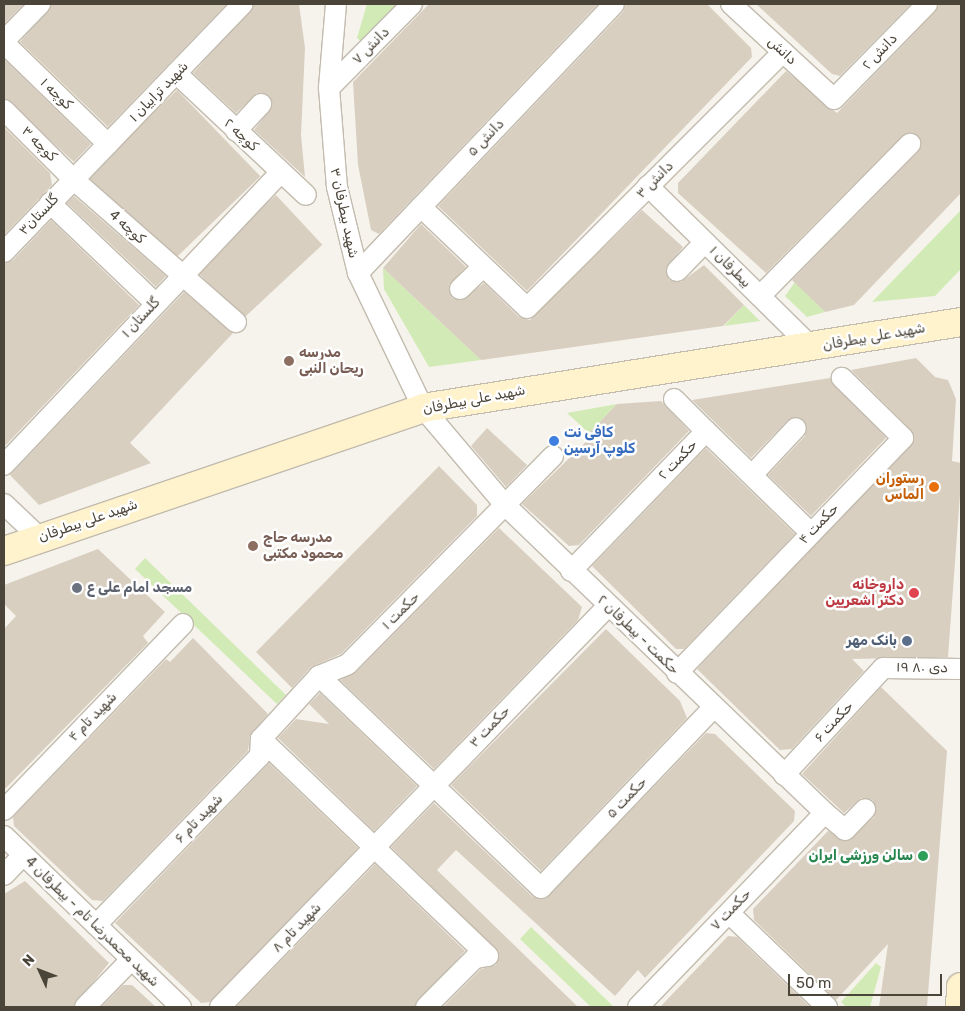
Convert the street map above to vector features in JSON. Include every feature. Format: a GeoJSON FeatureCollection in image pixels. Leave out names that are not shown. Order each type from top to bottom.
{"type":"FeatureCollection","features":[{"type":"Feature","properties":{"kind":"street"},"geometry":{"type":"LineString","coordinates":[[4,42],[40,4]]}},
{"type":"Feature","properties":{"kind":"street","name":"شهید ترابیان ۱"},"geometry":{"type":"LineString","coordinates":[[74,179],[244,4]]}},
{"type":"Feature","properties":{"kind":"street","name":"دانش ۷"},"geometry":{"type":"LineString","coordinates":[[329,88],[412,4]]}},
{"type":"Feature","properties":{"kind":"street","name":"دانش ۵"},"geometry":{"type":"LineString","coordinates":[[358,273],[614,4]]}},
{"type":"Feature","properties":{"kind":"street","name":"دانش"},"geometry":{"type":"LineString","coordinates":[[731,4],[834,100]]}},
{"type":"Feature","properties":{"kind":"street","name":"۲ دانش"},"geometry":{"type":"LineString","coordinates":[[834,100],[927,4]]}},
{"type":"Feature","properties":{"kind":"street","name":"شهید بیطرفان ۳"},"geometry":{"type":"LineString","coordinates":[[329,8],[329,88],[333,169],[358,273],[423,408]]}},
{"type":"Feature","properties":{"kind":"street","name":"کوچه ۱"},"geometry":{"type":"LineString","coordinates":[[4,42],[108,144]]}},
{"type":"Feature","properties":{"kind":"street","name":"دانش ۳"},"geometry":{"type":"LineString","coordinates":[[483,266],[527,308],[782,52]]}},
{"type":"Feature","properties":{"kind":"street","name":"کوچه ۲"},"geometry":{"type":"LineString","coordinates":[[176,74],[306,195]]}},
{"type":"Feature","properties":{"kind":"street"},"geometry":{"type":"LineString","coordinates":[[236,131],[261,104]]}},
{"type":"Feature","properties":{"kind":"street","name":"کوچه ۳"},"geometry":{"type":"LineString","coordinates":[[4,110],[74,179]]}},
{"type":"Feature","properties":{"kind":"street"},"geometry":{"type":"LineString","coordinates":[[760,296],[910,144]]}},
{"type":"Feature","properties":{"kind":"street","name":"گلستان ۱"},"geometry":{"type":"LineString","coordinates":[[4,465],[180,276],[281,172]]}},
{"type":"Feature","properties":{"kind":"street","name":"گلستان۳"},"geometry":{"type":"LineString","coordinates":[[4,252],[74,179]]}},
{"type":"Feature","properties":{"kind":"street","name":"کوچه 4"},"geometry":{"type":"LineString","coordinates":[[74,179],[180,276],[236,322]]}},
{"type":"Feature","properties":{"kind":"street","name":"بیطرفان ۱"},"geometry":{"type":"LineString","coordinates":[[648,186],[812,348]]}},
{"type":"Feature","properties":{"kind":"street"},"geometry":{"type":"LineString","coordinates":[[50,203],[155,303]]}},
{"type":"Feature","properties":{"kind":"street"},"geometry":{"type":"LineString","coordinates":[[421,207],[483,266],[460,289]]}},
{"type":"Feature","properties":{"kind":"street"},"geometry":{"type":"LineString","coordinates":[[677,271],[705,242]]}},
{"type":"Feature","properties":{"kind":"street","name":"شهید علی بیطرفان"},"geometry":{"type":"LineString","coordinates":[[4,550],[423,408],[812,348],[961,322]]}},
{"type":"Feature","properties":{"kind":"street","name":"حکمت ۴"},"geometry":{"type":"LineString","coordinates":[[677,673],[810,532],[903,438],[842,378]]}},
{"type":"Feature","properties":{"kind":"street"},"geometry":{"type":"LineString","coordinates":[[674,399],[706,431]]}},
{"type":"Feature","properties":{"kind":"street","name":"حکمت - بیطرفان ۲"},"geometry":{"type":"LineString","coordinates":[[423,408],[505,505],[784,776],[846,830],[865,809]]}},
{"type":"Feature","properties":{"kind":"street"},"geometry":{"type":"LineString","coordinates":[[752,475],[796,428]]}},
{"type":"Feature","properties":{"kind":"street","name":"حکمت ۲"},"geometry":{"type":"LineString","coordinates":[[571,570],[706,431],[810,532]]}},
{"type":"Feature","properties":{"kind":"street","name":"حکمت ۱"},"geometry":{"type":"LineString","coordinates":[[290,707],[319,676],[348,664],[553,456]]}},
{"type":"Feature","properties":{"kind":"street"},"geometry":{"type":"LineString","coordinates":[[4,504],[40,538]]}},
{"type":"Feature","properties":{"kind":"street","name":"حکمت ۳"},"geometry":{"type":"LineString","coordinates":[[375,849],[433,785],[608,606]]}},
{"type":"Feature","properties":{"kind":"street","name":"شهید تام ۴"},"geometry":{"type":"LineString","coordinates":[[4,810],[183,624]]}},
{"type":"Feature","properties":{"kind":"street","name":"۱۹ دی ۸۰"},"geometry":{"type":"LineString","coordinates":[[883,668],[961,669]]}},
{"type":"Feature","properties":{"kind":"street","name":"حکمت ۶"},"geometry":{"type":"LineString","coordinates":[[784,776],[883,668]]}},
{"type":"Feature","properties":{"kind":"street"},"geometry":{"type":"LineString","coordinates":[[319,676],[433,785]]}},
{"type":"Feature","properties":{"kind":"street","name":"شهید تام ۶"},"geometry":{"type":"LineString","coordinates":[[96,925],[260,756],[261,739],[290,707]]}},
{"type":"Feature","properties":{"kind":"street","name":"حکمت ۵"},"geometry":{"type":"LineString","coordinates":[[433,785],[541,888],[713,708]]}},
{"type":"Feature","properties":{"kind":"street"},"geometry":{"type":"LineString","coordinates":[[261,739],[488,956],[475,958],[426,1007]]}},
{"type":"Feature","properties":{"kind":"street","name":"حکمت ۷"},"geometry":{"type":"LineString","coordinates":[[638,1007],[825,813]]}},
{"type":"Feature","properties":{"kind":"street","name":"شهید محمدرضا تام - بیطرفان 4"},"geometry":{"type":"LineString","coordinates":[[4,836],[181,1007]]}},
{"type":"Feature","properties":{"kind":"street","name":"شهید تام ۸"},"geometry":{"type":"LineString","coordinates":[[220,1007],[375,849]]}},
{"type":"Feature","properties":{"kind":"street"},"geometry":{"type":"LineString","coordinates":[[4,875],[23,855]]}},
{"type":"Feature","properties":{"kind":"street"},"geometry":{"type":"LineString","coordinates":[[729,912],[827,1007]]}},
{"type":"Feature","properties":{"kind":"street"},"geometry":{"type":"LineString","coordinates":[[85,1007],[131,960]]}},
{"type":"Feature","properties":{"kind":"street"},"geometry":{"type":"LineString","coordinates":[[960,1007],[961,987]]}},
{"type":"Feature","properties":{"kind":"green space"},"geometry":{"type":"Polygon","coordinates":[[[367,4],[403,4],[364,44],[357,38],[367,4]]]}},
{"type":"Feature","properties":{"kind":"green space"},"geometry":{"type":"Polygon","coordinates":[[[961,210],[961,269],[935,296],[872,302],[961,210]]]}},
{"type":"Feature","properties":{"kind":"green space"},"geometry":{"type":"Polygon","coordinates":[[[383,268],[481,360],[429,367],[384,289],[383,268]]]}},
{"type":"Feature","properties":{"kind":"green space"},"geometry":{"type":"Polygon","coordinates":[[[795,282],[825,312],[807,317],[785,296],[795,282]]]}},
{"type":"Feature","properties":{"kind":"green space"},"geometry":{"type":"Polygon","coordinates":[[[744,305],[760,321],[724,326],[744,305]]]}},
{"type":"Feature","properties":{"kind":"green space"},"geometry":{"type":"Polygon","coordinates":[[[617,404],[589,433],[567,413],[617,404]]]}},
{"type":"Feature","properties":{"kind":"green space"},"geometry":{"type":"Polygon","coordinates":[[[145,558],[286,695],[277,704],[135,569],[145,558]]]}},
{"type":"Feature","properties":{"kind":"green space"},"geometry":{"type":"Polygon","coordinates":[[[531,927],[614,1007],[591,1007],[520,939],[531,927]]]}},
{"type":"Feature","properties":{"kind":"green space"},"geometry":{"type":"Polygon","coordinates":[[[876,963],[881,967],[870,1007],[846,1007],[841,1002],[876,963]]]}},
{"type":"Feature","properties":{"kind":"building"},"geometry":{"type":"Polygon","coordinates":[[[4,4],[24,4],[4,24],[4,4]]]}},
{"type":"Feature","properties":{"kind":"building"},"geometry":{"type":"Polygon","coordinates":[[[52,4],[227,4],[108,127],[20,42],[52,4]]]}},
{"type":"Feature","properties":{"kind":"building"},"geometry":{"type":"Polygon","coordinates":[[[255,4],[299,4],[305,48],[301,135],[305,177],[254,130],[272,107],[269,96],[257,93],[236,113],[193,73],[255,4]]]}},
{"type":"Feature","properties":{"kind":"building"},"geometry":{"type":"Polygon","coordinates":[[[429,4],[598,4],[379,234],[371,230],[358,165],[353,82],[429,4]]]}},
{"type":"Feature","properties":{"kind":"building"},"geometry":{"type":"Polygon","coordinates":[[[626,4],[707,4],[751,48],[752,57],[527,291],[438,206],[623,12],[626,4]]]}},
{"type":"Feature","properties":{"kind":"building"},"geometry":{"type":"Polygon","coordinates":[[[756,4],[911,4],[840,76],[832,74],[756,4]]]}},
{"type":"Feature","properties":{"kind":"building"},"geometry":{"type":"Polygon","coordinates":[[[939,4],[961,4],[961,193],[854,305],[825,312],[792,280],[918,152],[918,135],[902,136],[766,273],[678,193],[678,183],[786,71],[837,113],[935,12],[939,4]]]}},
{"type":"Feature","properties":{"kind":"building"},"geometry":{"type":"Polygon","coordinates":[[[4,59],[91,144],[74,162],[4,98],[4,59]]]}},
{"type":"Feature","properties":{"kind":"building"},"geometry":{"type":"Polygon","coordinates":[[[177,90],[260,176],[171,262],[88,176],[177,90]]]}},
{"type":"Feature","properties":{"kind":"building"},"geometry":{"type":"Polygon","coordinates":[[[4,127],[50,173],[52,185],[4,235],[4,127]]]}},
{"type":"Feature","properties":{"kind":"building"},"geometry":{"type":"Polygon","coordinates":[[[276,195],[322,245],[242,320],[196,270],[276,195]]]}},
{"type":"Feature","properties":{"kind":"building"},"geometry":{"type":"Polygon","coordinates":[[[74,196],[166,276],[156,287],[67,203],[74,196]]]}},
{"type":"Feature","properties":{"kind":"building"},"geometry":{"type":"Polygon","coordinates":[[[642,210],[683,247],[666,268],[669,280],[681,282],[704,265],[744,305],[723,326],[481,360],[383,268],[421,224],[466,267],[449,285],[452,298],[463,300],[484,283],[519,317],[530,320],[642,210]]]}},
{"type":"Feature","properties":{"kind":"building"},"geometry":{"type":"Polygon","coordinates":[[[51,220],[139,305],[4,447],[4,264],[13,260],[51,220]]]}},
{"type":"Feature","properties":{"kind":"building"},"geometry":{"type":"Polygon","coordinates":[[[184,292],[233,333],[130,443],[151,463],[39,505],[10,475],[184,292]]]}},
{"type":"Feature","properties":{"kind":"building"},"geometry":{"type":"Polygon","coordinates":[[[916,358],[935,377],[948,380],[956,399],[952,461],[961,463],[961,481],[948,657],[852,659],[864,671],[792,749],[780,750],[697,669],[914,441],[911,430],[851,370],[916,358]]]}},
{"type":"Feature","properties":{"kind":"building"},"geometry":{"type":"Polygon","coordinates":[[[830,378],[886,438],[811,516],[768,475],[805,436],[804,420],[788,420],[751,458],[692,400],[830,378]]]}},
{"type":"Feature","properties":{"kind":"building"},"geometry":{"type":"Polygon","coordinates":[[[661,401],[689,431],[579,545],[569,546],[522,504],[592,436],[589,433],[617,404],[661,401]]]}},
{"type":"Feature","properties":{"kind":"building"},"geometry":{"type":"Polygon","coordinates":[[[487,428],[527,465],[506,487],[471,446],[487,428]]]}},
{"type":"Feature","properties":{"kind":"building"},"geometry":{"type":"Polygon","coordinates":[[[706,448],[795,534],[684,649],[676,649],[592,566],[706,448]]]}},
{"type":"Feature","properties":{"kind":"building"},"geometry":{"type":"Polygon","coordinates":[[[439,466],[477,505],[477,516],[341,654],[311,667],[292,688],[256,652],[439,466]]]}},
{"type":"Feature","properties":{"kind":"building"},"geometry":{"type":"Polygon","coordinates":[[[499,528],[582,607],[578,620],[434,769],[340,680],[356,672],[499,528]]]}},
{"type":"Feature","properties":{"kind":"building"},"geometry":{"type":"Polygon","coordinates":[[[98,549],[165,612],[143,636],[148,643],[4,790],[4,629],[16,616],[4,604],[4,585],[98,549]]]}},
{"type":"Feature","properties":{"kind":"building"},"geometry":{"type":"Polygon","coordinates":[[[606,629],[680,701],[687,718],[541,871],[451,785],[606,629]]]}},
{"type":"Feature","properties":{"kind":"building"},"geometry":{"type":"Polygon","coordinates":[[[193,638],[268,714],[250,736],[248,751],[103,901],[92,900],[14,826],[13,817],[166,659],[170,662],[193,638]]]}},
{"type":"Feature","properties":{"kind":"building"},"geometry":{"type":"Polygon","coordinates":[[[881,687],[947,751],[927,1007],[879,1007],[888,944],[836,1000],[754,920],[753,909],[828,831],[848,841],[874,817],[873,800],[861,798],[844,813],[802,774],[881,687]]]}},
{"type":"Feature","properties":{"kind":"building"},"geometry":{"type":"Polygon","coordinates":[[[320,693],[417,786],[374,831],[278,738],[296,719],[329,724],[309,704],[320,693]]]}},
{"type":"Feature","properties":{"kind":"building"},"geometry":{"type":"Polygon","coordinates":[[[706,733],[715,734],[795,811],[794,821],[645,978],[638,970],[615,996],[456,850],[437,870],[578,1007],[443,1007],[481,969],[496,965],[499,952],[391,847],[434,803],[533,897],[545,899],[706,733]]]}},
{"type":"Feature","properties":{"kind":"building"},"geometry":{"type":"Polygon","coordinates":[[[269,763],[358,848],[210,1002],[201,1003],[115,923],[269,763]]]}},
{"type":"Feature","properties":{"kind":"building"},"geometry":{"type":"Polygon","coordinates":[[[375,864],[465,951],[414,1007],[236,1007],[375,864]]]}},
{"type":"Feature","properties":{"kind":"building"},"geometry":{"type":"Polygon","coordinates":[[[25,881],[109,963],[73,1007],[4,1007],[4,894],[25,881]]]}},
{"type":"Feature","properties":{"kind":"building"},"geometry":{"type":"Polygon","coordinates":[[[728,936],[737,937],[810,1007],[660,1007],[728,936]]]}},
{"type":"Feature","properties":{"kind":"building"},"geometry":{"type":"Polygon","coordinates":[[[123,985],[132,985],[156,1007],[101,1007],[123,985]]]}},
{"type":"Feature","properties":{"kind":"place","name":"مدرسه ریحان النبی"},"geometry":{"type":"Point","coordinates":[289,361]}},
{"type":"Feature","properties":{"kind":"place","name":"کافی نت کلوپ آرسین"},"geometry":{"type":"Point","coordinates":[554,441]}},
{"type":"Feature","properties":{"kind":"place","name":"رستوران الماس"},"geometry":{"type":"Point","coordinates":[934,487]}},
{"type":"Feature","properties":{"kind":"place","name":"مدرسه حاج محمود مکتبی"},"geometry":{"type":"Point","coordinates":[253,546]}},
{"type":"Feature","properties":{"kind":"place","name":"مسجد امام علی ع"},"geometry":{"type":"Point","coordinates":[77,588]}},
{"type":"Feature","properties":{"kind":"place","name":"داروخانه دکتر اشعریین"},"geometry":{"type":"Point","coordinates":[914,593]}},
{"type":"Feature","properties":{"kind":"place","name":"بانک مهر"},"geometry":{"type":"Point","coordinates":[907,641]}},
{"type":"Feature","properties":{"kind":"place","name":"سالن ورزشی ایران"},"geometry":{"type":"Point","coordinates":[923,856]}}]}
